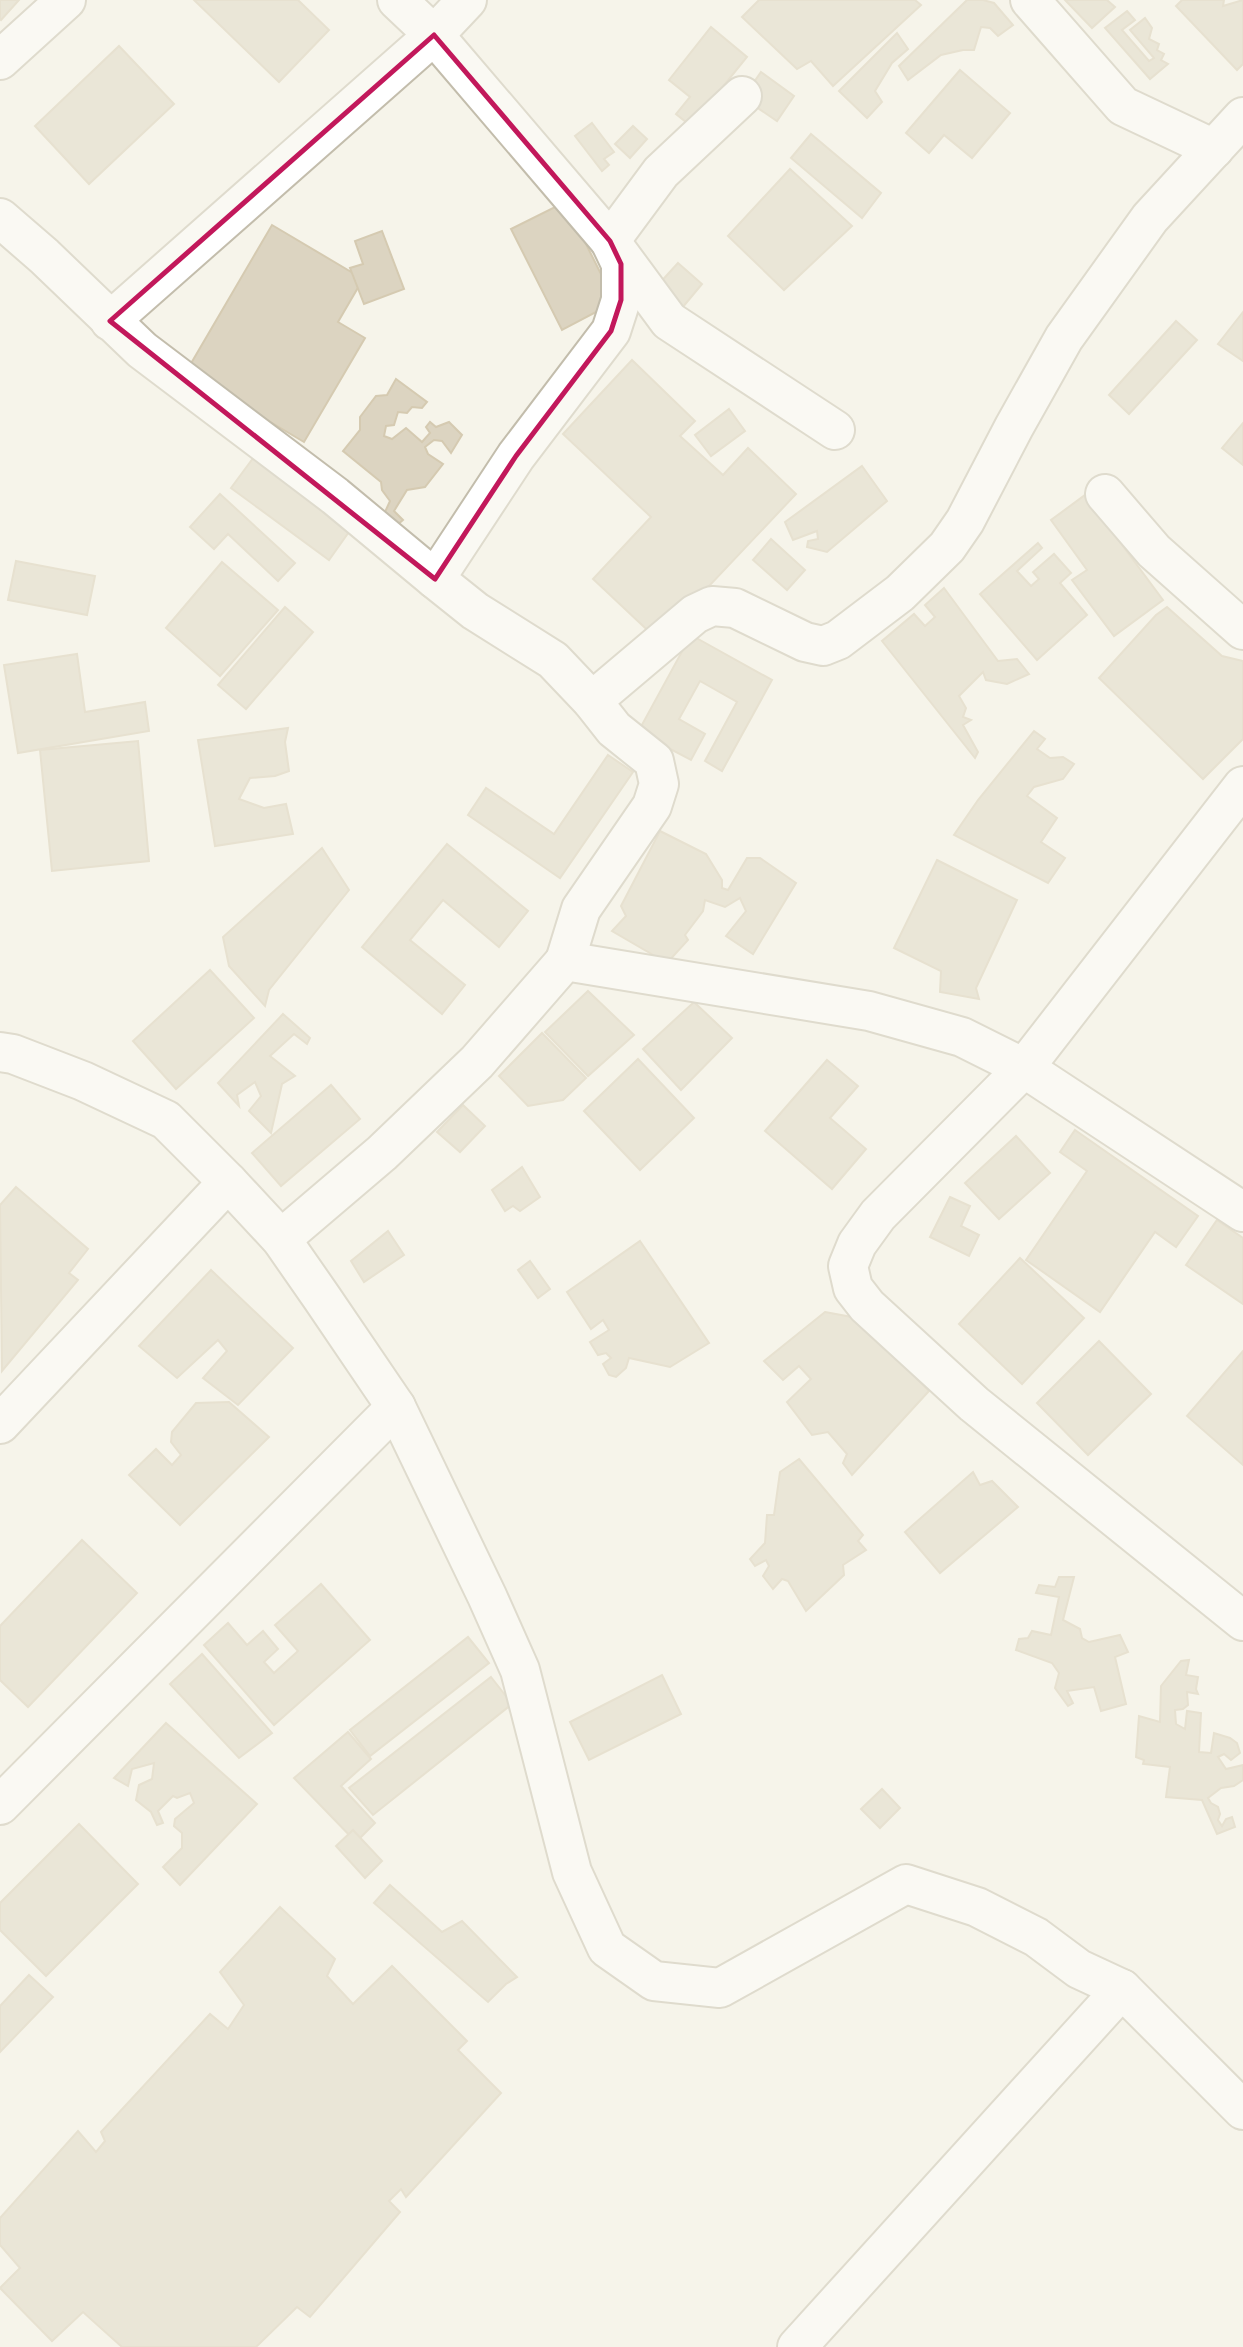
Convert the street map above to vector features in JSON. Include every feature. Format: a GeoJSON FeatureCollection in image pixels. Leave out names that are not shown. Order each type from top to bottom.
{"type":"FeatureCollection","features":[{"type":"Feature","properties":{"kind":"street"},"geometry":{"type":"LineString","coordinates":[[0,60],[66,0]]}},
{"type":"Feature","properties":{"kind":"street"},"geometry":{"type":"LineString","coordinates":[[397,0],[433,35],[610,241],[669,321],[835,430]]}},
{"type":"Feature","properties":{"kind":"street"},"geometry":{"type":"LineString","coordinates":[[110,321],[433,35],[467,0]]}},
{"type":"Feature","properties":{"kind":"street"},"geometry":{"type":"LineString","coordinates":[[1030,0],[1123,106],[1214,149]]}},
{"type":"Feature","properties":{"kind":"street"},"geometry":{"type":"LineString","coordinates":[[610,241],[661,172],[742,96]]}},
{"type":"Feature","properties":{"kind":"street"},"geometry":{"type":"LineString","coordinates":[[592,701],[695,614],[712,606],[735,608],[806,642],[823,646],[838,640],[901,593],[947,547],[965,522],[1014,427],[1065,338],[1150,218],[1243,117]]}},
{"type":"Feature","properties":{"kind":"street"},"geometry":{"type":"LineString","coordinates":[[0,218],[44,256],[142,350],[335,496],[475,611],[554,660],[592,701],[614,730],[654,761],[659,783],[652,806],[581,909],[565,961],[477,1062],[382,1153],[281,1239]]}},
{"type":"Feature","properties":{"kind":"street"},"geometry":{"type":"LineString","coordinates":[[435,579],[516,456],[611,331],[621,300],[621,264],[610,241]]}},
{"type":"Feature","properties":{"kind":"street"},"geometry":{"type":"LineString","coordinates":[[1105,494],[1154,551],[1243,629]]}},
{"type":"Feature","properties":{"kind":"street"},"geometry":{"type":"LineString","coordinates":[[1243,786],[1024,1068],[878,1215],[857,1244],[848,1266],[853,1288],[867,1306],[974,1404],[1243,1621]]}},
{"type":"Feature","properties":{"kind":"street"},"geometry":{"type":"LineString","coordinates":[[565,961],[869,1011],[962,1037],[1024,1068],[1243,1212]]}},
{"type":"Feature","properties":{"kind":"street"},"geometry":{"type":"LineString","coordinates":[[0,1052],[13,1054],[83,1081],[166,1119],[281,1239],[396,1407],[520,1670],[572,1872],[607,1948],[654,1981],[720,1988],[906,1884],[977,1907],[1036,1937],[1079,1969],[1122,1989],[1243,2110]]}},
{"type":"Feature","properties":{"kind":"street"},"geometry":{"type":"LineString","coordinates":[[0,1424],[228,1182]]}},
{"type":"Feature","properties":{"kind":"street"},"geometry":{"type":"LineString","coordinates":[[0,1805],[396,1407]]}},
{"type":"Feature","properties":{"kind":"street"},"geometry":{"type":"LineString","coordinates":[[797,2347],[1122,1989]]}},
{"type":"Feature","properties":{"kind":"highlighted area"},"geometry":{"type":"Polygon","coordinates":[[[434,35],[610,241],[621,264],[621,300],[611,331],[516,456],[435,579],[110,321],[434,35]]]}},
{"type":"Feature","properties":{"kind":"building"},"geometry":{"type":"Polygon","coordinates":[[[0,0],[19,0],[1,20],[0,19],[0,0]]]}},
{"type":"Feature","properties":{"kind":"building"},"geometry":{"type":"Polygon","coordinates":[[[194,0],[298,0],[329,30],[279,82],[194,0]]]}},
{"type":"Feature","properties":{"kind":"building"},"geometry":{"type":"Polygon","coordinates":[[[759,0],[915,0],[921,5],[833,86],[811,61],[797,69],[742,17],[759,0]]]}},
{"type":"Feature","properties":{"kind":"building"},"geometry":{"type":"Polygon","coordinates":[[[967,0],[994,3],[1013,25],[998,36],[990,28],[981,27],[974,50],[941,55],[908,80],[899,66],[967,0]]]}},
{"type":"Feature","properties":{"kind":"building"},"geometry":{"type":"Polygon","coordinates":[[[1065,0],[1107,0],[1115,7],[1092,28],[1065,0]]]}},
{"type":"Feature","properties":{"kind":"building"},"geometry":{"type":"Polygon","coordinates":[[[1182,0],[1224,0],[1223,6],[1243,0],[1243,64],[1237,70],[1176,6],[1182,0]]]}},
{"type":"Feature","properties":{"kind":"building"},"geometry":{"type":"Polygon","coordinates":[[[1127,11],[1135,20],[1122,30],[1149,61],[1154,58],[1130,30],[1145,18],[1152,28],[1149,39],[1159,44],[1157,50],[1164,54],[1161,60],[1168,64],[1150,79],[1105,28],[1127,11]]]}},
{"type":"Feature","properties":{"kind":"building"},"geometry":{"type":"Polygon","coordinates":[[[711,27],[747,57],[691,126],[676,114],[690,97],[669,80],[711,27]]]}},
{"type":"Feature","properties":{"kind":"building"},"geometry":{"type":"Polygon","coordinates":[[[897,33],[908,49],[892,63],[875,91],[882,102],[867,118],[839,91],[897,33]]]}},
{"type":"Feature","properties":{"kind":"building"},"geometry":{"type":"Polygon","coordinates":[[[119,46],[174,104],[89,184],[35,126],[119,46]]]}},
{"type":"Feature","properties":{"kind":"building"},"geometry":{"type":"Polygon","coordinates":[[[960,70],[1010,113],[972,158],[944,135],[929,153],[906,133],[960,70]]]}},
{"type":"Feature","properties":{"kind":"building"},"geometry":{"type":"Polygon","coordinates":[[[761,72],[794,96],[777,121],[743,98],[761,72]]]}},
{"type":"Feature","properties":{"kind":"building"},"geometry":{"type":"Polygon","coordinates":[[[592,123],[614,152],[604,159],[609,165],[602,171],[575,136],[592,123]]]}},
{"type":"Feature","properties":{"kind":"building"},"geometry":{"type":"Polygon","coordinates":[[[633,126],[647,139],[630,158],[615,144],[633,126]]]}},
{"type":"Feature","properties":{"kind":"building"},"geometry":{"type":"Polygon","coordinates":[[[811,134],[881,193],[862,218],[791,158],[811,134]]]}},
{"type":"Feature","properties":{"kind":"building"},"geometry":{"type":"Polygon","coordinates":[[[790,169],[852,226],[784,290],[728,236],[790,169]]]}},
{"type":"Feature","properties":{"kind":"building"},"geometry":{"type":"Polygon","coordinates":[[[565,202],[615,302],[562,330],[511,229],[565,202]]]}},
{"type":"Feature","properties":{"kind":"building"},"geometry":{"type":"Polygon","coordinates":[[[272,225],[363,279],[338,322],[365,338],[304,442],[186,372],[272,225]]]}},
{"type":"Feature","properties":{"kind":"building"},"geometry":{"type":"Polygon","coordinates":[[[382,231],[404,289],[364,304],[350,268],[363,264],[355,241],[382,231]]]}},
{"type":"Feature","properties":{"kind":"building"},"geometry":{"type":"Polygon","coordinates":[[[678,263],[702,284],[682,308],[657,286],[678,263]]]}},
{"type":"Feature","properties":{"kind":"building"},"geometry":{"type":"Polygon","coordinates":[[[1243,312],[1243,361],[1218,344],[1243,312]]]}},
{"type":"Feature","properties":{"kind":"building"},"geometry":{"type":"Polygon","coordinates":[[[1176,321],[1197,340],[1129,414],[1109,395],[1176,321]]]}},
{"type":"Feature","properties":{"kind":"building"},"geometry":{"type":"Polygon","coordinates":[[[632,360],[695,421],[680,436],[723,475],[748,448],[796,494],[658,640],[593,579],[651,517],[563,434],[632,360]]]}},
{"type":"Feature","properties":{"kind":"building"},"geometry":{"type":"Polygon","coordinates":[[[396,379],[427,402],[422,408],[412,407],[407,413],[398,412],[394,425],[386,426],[384,436],[392,439],[406,428],[422,442],[430,433],[426,427],[430,422],[436,427],[449,422],[462,435],[451,453],[442,441],[434,440],[425,447],[428,454],[443,464],[425,487],[407,490],[394,511],[403,520],[397,525],[385,512],[390,501],[382,490],[381,482],[343,451],[360,430],[360,417],[376,396],[387,395],[396,379]]]}},
{"type":"Feature","properties":{"kind":"building"},"geometry":{"type":"Polygon","coordinates":[[[729,409],[745,431],[711,456],[695,435],[729,409]]]}},
{"type":"Feature","properties":{"kind":"building"},"geometry":{"type":"Polygon","coordinates":[[[1243,423],[1243,465],[1222,448],[1243,423]]]}},
{"type":"Feature","properties":{"kind":"building"},"geometry":{"type":"Polygon","coordinates":[[[259,450],[356,522],[329,560],[231,488],[259,450]]]}},
{"type":"Feature","properties":{"kind":"building"},"geometry":{"type":"Polygon","coordinates":[[[862,466],[887,501],[827,552],[807,547],[808,541],[818,539],[817,531],[793,540],[785,522],[862,466]]]}},
{"type":"Feature","properties":{"kind":"building"},"geometry":{"type":"Polygon","coordinates":[[[220,494],[295,563],[278,581],[228,534],[214,549],[190,527],[220,494]]]}},
{"type":"Feature","properties":{"kind":"building"},"geometry":{"type":"Polygon","coordinates":[[[1085,495],[1163,600],[1114,636],[1072,580],[1087,570],[1051,520],[1085,495]]]}},
{"type":"Feature","properties":{"kind":"building"},"geometry":{"type":"Polygon","coordinates":[[[771,539],[805,570],[787,590],[753,560],[771,539]]]}},
{"type":"Feature","properties":{"kind":"building"},"geometry":{"type":"Polygon","coordinates":[[[1038,543],[1042,548],[1017,571],[1031,586],[1039,579],[1033,572],[1054,554],[1071,573],[1060,583],[1087,615],[1037,660],[980,594],[1038,543]]]}},
{"type":"Feature","properties":{"kind":"building"},"geometry":{"type":"Polygon","coordinates":[[[16,561],[95,576],[87,615],[8,600],[16,561]]]}},
{"type":"Feature","properties":{"kind":"building"},"geometry":{"type":"Polygon","coordinates":[[[222,562],[278,610],[220,676],[166,628],[222,562]]]}},
{"type":"Feature","properties":{"kind":"building"},"geometry":{"type":"Polygon","coordinates":[[[944,588],[998,661],[1017,659],[1029,674],[1007,684],[986,680],[983,672],[959,696],[966,708],[963,717],[971,720],[963,725],[978,752],[975,758],[882,641],[914,614],[925,626],[935,617],[925,605],[944,588]]]}},
{"type":"Feature","properties":{"kind":"building"},"geometry":{"type":"Polygon","coordinates":[[[285,607],[313,632],[246,709],[218,685],[285,607]]]}},
{"type":"Feature","properties":{"kind":"building"},"geometry":{"type":"Polygon","coordinates":[[[1167,607],[1222,656],[1243,661],[1243,739],[1203,779],[1099,678],[1156,615],[1167,607]]]}},
{"type":"Feature","properties":{"kind":"building"},"geometry":{"type":"Polygon","coordinates":[[[691,635],[772,680],[722,771],[705,761],[737,702],[700,681],[679,719],[705,734],[691,760],[638,732],[691,635]]]}},
{"type":"Feature","properties":{"kind":"building"},"geometry":{"type":"Polygon","coordinates":[[[77,654],[85,712],[145,702],[149,731],[18,753],[4,665],[77,654]]]}},
{"type":"Feature","properties":{"kind":"building"},"geometry":{"type":"Polygon","coordinates":[[[288,728],[285,742],[289,771],[275,776],[250,778],[239,799],[264,808],[286,804],[293,834],[215,846],[198,740],[288,728]]]}},
{"type":"Feature","properties":{"kind":"building"},"geometry":{"type":"Polygon","coordinates":[[[1034,731],[1045,739],[1037,749],[1050,758],[1063,757],[1074,764],[1063,779],[1034,787],[1027,796],[1057,818],[1041,842],[1065,858],[1048,883],[954,835],[978,800],[1034,731]]]}},
{"type":"Feature","properties":{"kind":"building"},"geometry":{"type":"Polygon","coordinates":[[[138,741],[149,861],[52,871],[40,750],[138,741]]]}},
{"type":"Feature","properties":{"kind":"building"},"geometry":{"type":"Polygon","coordinates":[[[608,755],[633,772],[560,878],[468,815],[486,788],[554,834],[608,755]]]}},
{"type":"Feature","properties":{"kind":"building"},"geometry":{"type":"Polygon","coordinates":[[[660,831],[706,854],[722,880],[722,888],[728,890],[747,858],[760,858],[796,883],[753,954],[726,936],[746,911],[740,898],[725,907],[705,900],[703,911],[685,935],[688,940],[667,963],[612,931],[626,916],[621,906],[660,831]]]}},
{"type":"Feature","properties":{"kind":"building"},"geometry":{"type":"Polygon","coordinates":[[[447,844],[528,911],[499,947],[443,900],[410,940],[465,985],[442,1014],[362,947],[447,844]]]}},
{"type":"Feature","properties":{"kind":"building"},"geometry":{"type":"Polygon","coordinates":[[[322,848],[349,890],[269,990],[265,1006],[229,966],[223,937],[322,848]]]}},
{"type":"Feature","properties":{"kind":"building"},"geometry":{"type":"Polygon","coordinates":[[[937,860],[1017,900],[976,988],[979,999],[940,992],[941,971],[894,948],[937,860]]]}},
{"type":"Feature","properties":{"kind":"building"},"geometry":{"type":"Polygon","coordinates":[[[210,970],[254,1018],[176,1089],[133,1041],[210,970]]]}},
{"type":"Feature","properties":{"kind":"building"},"geometry":{"type":"Polygon","coordinates":[[[588,991],[634,1035],[588,1076],[545,1032],[588,991]]]}},
{"type":"Feature","properties":{"kind":"building"},"geometry":{"type":"Polygon","coordinates":[[[694,1002],[732,1038],[681,1090],[643,1049],[694,1002]]]}},
{"type":"Feature","properties":{"kind":"building"},"geometry":{"type":"Polygon","coordinates":[[[283,1014],[310,1038],[307,1044],[294,1034],[270,1056],[295,1076],[282,1084],[271,1133],[249,1111],[261,1096],[255,1082],[237,1095],[239,1106],[218,1083],[283,1014]]]}},
{"type":"Feature","properties":{"kind":"building"},"geometry":{"type":"Polygon","coordinates":[[[542,1033],[586,1078],[563,1100],[528,1106],[499,1076],[542,1033]]]}},
{"type":"Feature","properties":{"kind":"building"},"geometry":{"type":"Polygon","coordinates":[[[638,1059],[694,1118],[640,1170],[584,1111],[638,1059]]]}},
{"type":"Feature","properties":{"kind":"building"},"geometry":{"type":"Polygon","coordinates":[[[827,1060],[858,1086],[830,1118],[866,1149],[832,1189],[765,1131],[827,1060]]]}},
{"type":"Feature","properties":{"kind":"building"},"geometry":{"type":"Polygon","coordinates":[[[331,1085],[360,1119],[281,1186],[252,1153],[331,1085]]]}},
{"type":"Feature","properties":{"kind":"building"},"geometry":{"type":"Polygon","coordinates":[[[463,1105],[485,1126],[460,1152],[437,1132],[463,1105]]]}},
{"type":"Feature","properties":{"kind":"building"},"geometry":{"type":"Polygon","coordinates":[[[1075,1130],[1198,1216],[1176,1247],[1155,1232],[1100,1312],[1026,1260],[1087,1171],[1060,1152],[1075,1130]]]}},
{"type":"Feature","properties":{"kind":"building"},"geometry":{"type":"Polygon","coordinates":[[[1016,1136],[1050,1173],[999,1219],[965,1183],[1016,1136]]]}},
{"type":"Feature","properties":{"kind":"building"},"geometry":{"type":"Polygon","coordinates":[[[522,1167],[540,1197],[520,1211],[513,1206],[505,1211],[492,1190],[522,1167]]]}},
{"type":"Feature","properties":{"kind":"building"},"geometry":{"type":"Polygon","coordinates":[[[16,1187],[88,1249],[69,1273],[78,1280],[2,1371],[0,1205],[16,1187]]]}},
{"type":"Feature","properties":{"kind":"building"},"geometry":{"type":"Polygon","coordinates":[[[950,1197],[970,1206],[961,1226],[979,1235],[969,1256],[930,1237],[950,1197]]]}},
{"type":"Feature","properties":{"kind":"building"},"geometry":{"type":"Polygon","coordinates":[[[1217,1220],[1243,1238],[1243,1304],[1186,1265],[1217,1220]]]}},
{"type":"Feature","properties":{"kind":"building"},"geometry":{"type":"Polygon","coordinates":[[[388,1231],[404,1255],[364,1282],[351,1261],[388,1231]]]}},
{"type":"Feature","properties":{"kind":"building"},"geometry":{"type":"Polygon","coordinates":[[[640,1241],[709,1343],[670,1367],[629,1358],[626,1368],[616,1377],[609,1375],[603,1364],[611,1358],[606,1353],[598,1355],[590,1342],[609,1330],[603,1320],[591,1329],[567,1292],[640,1241]]]}},
{"type":"Feature","properties":{"kind":"building"},"geometry":{"type":"Polygon","coordinates":[[[1020,1258],[1084,1318],[1022,1384],[959,1324],[1020,1258]]]}},
{"type":"Feature","properties":{"kind":"building"},"geometry":{"type":"Polygon","coordinates":[[[530,1261],[550,1289],[538,1298],[518,1270],[530,1261]]]}},
{"type":"Feature","properties":{"kind":"building"},"geometry":{"type":"Polygon","coordinates":[[[211,1270],[293,1348],[238,1405],[203,1378],[227,1351],[218,1340],[177,1378],[139,1346],[211,1270]]]}},
{"type":"Feature","properties":{"kind":"building"},"geometry":{"type":"Polygon","coordinates":[[[825,1312],[857,1318],[929,1391],[852,1475],[843,1463],[847,1454],[828,1432],[812,1435],[787,1402],[811,1379],[799,1366],[783,1380],[764,1361],[825,1312]]]}},
{"type":"Feature","properties":{"kind":"building"},"geometry":{"type":"Polygon","coordinates":[[[1099,1341],[1151,1394],[1088,1455],[1037,1403],[1099,1341]]]}},
{"type":"Feature","properties":{"kind":"building"},"geometry":{"type":"Polygon","coordinates":[[[1243,1351],[1243,1465],[1187,1416],[1243,1351]]]}},
{"type":"Feature","properties":{"kind":"building"},"geometry":{"type":"Polygon","coordinates":[[[229,1402],[269,1437],[180,1525],[129,1475],[156,1449],[172,1465],[181,1455],[171,1442],[172,1432],[196,1403],[229,1402]]]}},
{"type":"Feature","properties":{"kind":"building"},"geometry":{"type":"Polygon","coordinates":[[[799,1459],[863,1535],[858,1541],[866,1550],[843,1565],[844,1575],[806,1611],[788,1581],[782,1579],[773,1589],[763,1576],[769,1566],[766,1560],[755,1566],[750,1559],[765,1543],[767,1515],[774,1515],[780,1472],[799,1459]]]}},
{"type":"Feature","properties":{"kind":"building"},"geometry":{"type":"Polygon","coordinates":[[[973,1472],[980,1485],[992,1481],[1018,1507],[940,1573],[905,1532],[973,1472]]]}},
{"type":"Feature","properties":{"kind":"building"},"geometry":{"type":"Polygon","coordinates":[[[82,1540],[137,1593],[28,1707],[0,1680],[0,1626],[82,1540]]]}},
{"type":"Feature","properties":{"kind":"building"},"geometry":{"type":"Polygon","coordinates":[[[1059,1577],[1074,1577],[1063,1620],[1080,1629],[1082,1638],[1089,1642],[1120,1635],[1128,1652],[1115,1657],[1126,1704],[1101,1711],[1094,1687],[1067,1691],[1073,1703],[1068,1706],[1055,1688],[1059,1673],[1052,1663],[1016,1650],[1019,1639],[1028,1638],[1032,1631],[1051,1635],[1059,1597],[1036,1593],[1039,1585],[1055,1587],[1059,1577]]]}},
{"type":"Feature","properties":{"kind":"building"},"geometry":{"type":"Polygon","coordinates":[[[321,1584],[370,1640],[274,1725],[204,1645],[228,1623],[247,1645],[263,1631],[278,1649],[264,1662],[274,1673],[298,1651],[275,1625],[321,1584]]]}},
{"type":"Feature","properties":{"kind":"building"},"geometry":{"type":"Polygon","coordinates":[[[468,1637],[489,1663],[370,1756],[350,1730],[468,1637]]]}},
{"type":"Feature","properties":{"kind":"building"},"geometry":{"type":"Polygon","coordinates":[[[202,1654],[272,1733],[239,1758],[170,1684],[202,1654]]]}},
{"type":"Feature","properties":{"kind":"building"},"geometry":{"type":"Polygon","coordinates":[[[1189,1660],[1186,1675],[1198,1677],[1198,1694],[1187,1692],[1188,1705],[1175,1710],[1176,1724],[1185,1729],[1187,1711],[1201,1713],[1199,1752],[1211,1753],[1214,1733],[1237,1743],[1240,1753],[1231,1760],[1224,1754],[1218,1757],[1226,1769],[1243,1765],[1243,1780],[1234,1786],[1221,1788],[1208,1798],[1218,1807],[1218,1820],[1222,1826],[1226,1819],[1232,1817],[1235,1827],[1217,1834],[1202,1800],[1166,1797],[1170,1767],[1143,1764],[1144,1760],[1136,1757],[1139,1716],[1160,1722],[1161,1686],[1181,1661],[1189,1660]]]}},
{"type":"Feature","properties":{"kind":"building"},"geometry":{"type":"Polygon","coordinates":[[[662,1675],[681,1714],[589,1760],[570,1722],[662,1675]]]}},
{"type":"Feature","properties":{"kind":"building"},"geometry":{"type":"Polygon","coordinates":[[[491,1677],[512,1704],[373,1815],[349,1788],[491,1677]]]}},
{"type":"Feature","properties":{"kind":"building"},"geometry":{"type":"Polygon","coordinates":[[[166,1723],[257,1804],[180,1885],[163,1867],[182,1848],[182,1833],[174,1826],[175,1819],[194,1803],[190,1793],[177,1798],[173,1796],[158,1811],[163,1823],[157,1825],[151,1812],[136,1800],[139,1785],[152,1779],[154,1763],[132,1769],[128,1786],[114,1778],[166,1723]]]}},
{"type":"Feature","properties":{"kind":"building"},"geometry":{"type":"Polygon","coordinates":[[[348,1732],[371,1759],[341,1786],[375,1823],[356,1842],[294,1778],[348,1732]]]}},
{"type":"Feature","properties":{"kind":"building"},"geometry":{"type":"Polygon","coordinates":[[[882,1789],[900,1808],[880,1828],[861,1809],[882,1789]]]}},
{"type":"Feature","properties":{"kind":"building"},"geometry":{"type":"Polygon","coordinates":[[[79,1824],[138,1884],[46,1976],[0,1930],[0,1903],[79,1824]]]}},
{"type":"Feature","properties":{"kind":"building"},"geometry":{"type":"Polygon","coordinates":[[[353,1830],[382,1861],[365,1878],[336,1846],[353,1830]]]}},
{"type":"Feature","properties":{"kind":"building"},"geometry":{"type":"Polygon","coordinates":[[[390,1885],[442,1932],[462,1921],[517,1977],[488,2002],[374,1903],[390,1885]]]}},
{"type":"Feature","properties":{"kind":"building"},"geometry":{"type":"Polygon","coordinates":[[[280,1907],[335,1959],[327,1976],[353,2004],[392,1966],[467,2041],[458,2050],[501,2093],[406,2197],[401,2189],[389,2201],[400,2212],[310,2317],[297,2307],[256,2347],[122,2347],[83,2312],[52,2341],[0,2288],[20,2268],[0,2245],[0,2218],[78,2131],[96,2152],[105,2141],[101,2132],[210,2014],[228,2029],[244,2005],[220,1972],[280,1907]]]}},
{"type":"Feature","properties":{"kind":"building"},"geometry":{"type":"Polygon","coordinates":[[[29,1975],[53,1997],[0,2052],[0,2006],[29,1975]]]}}]}
